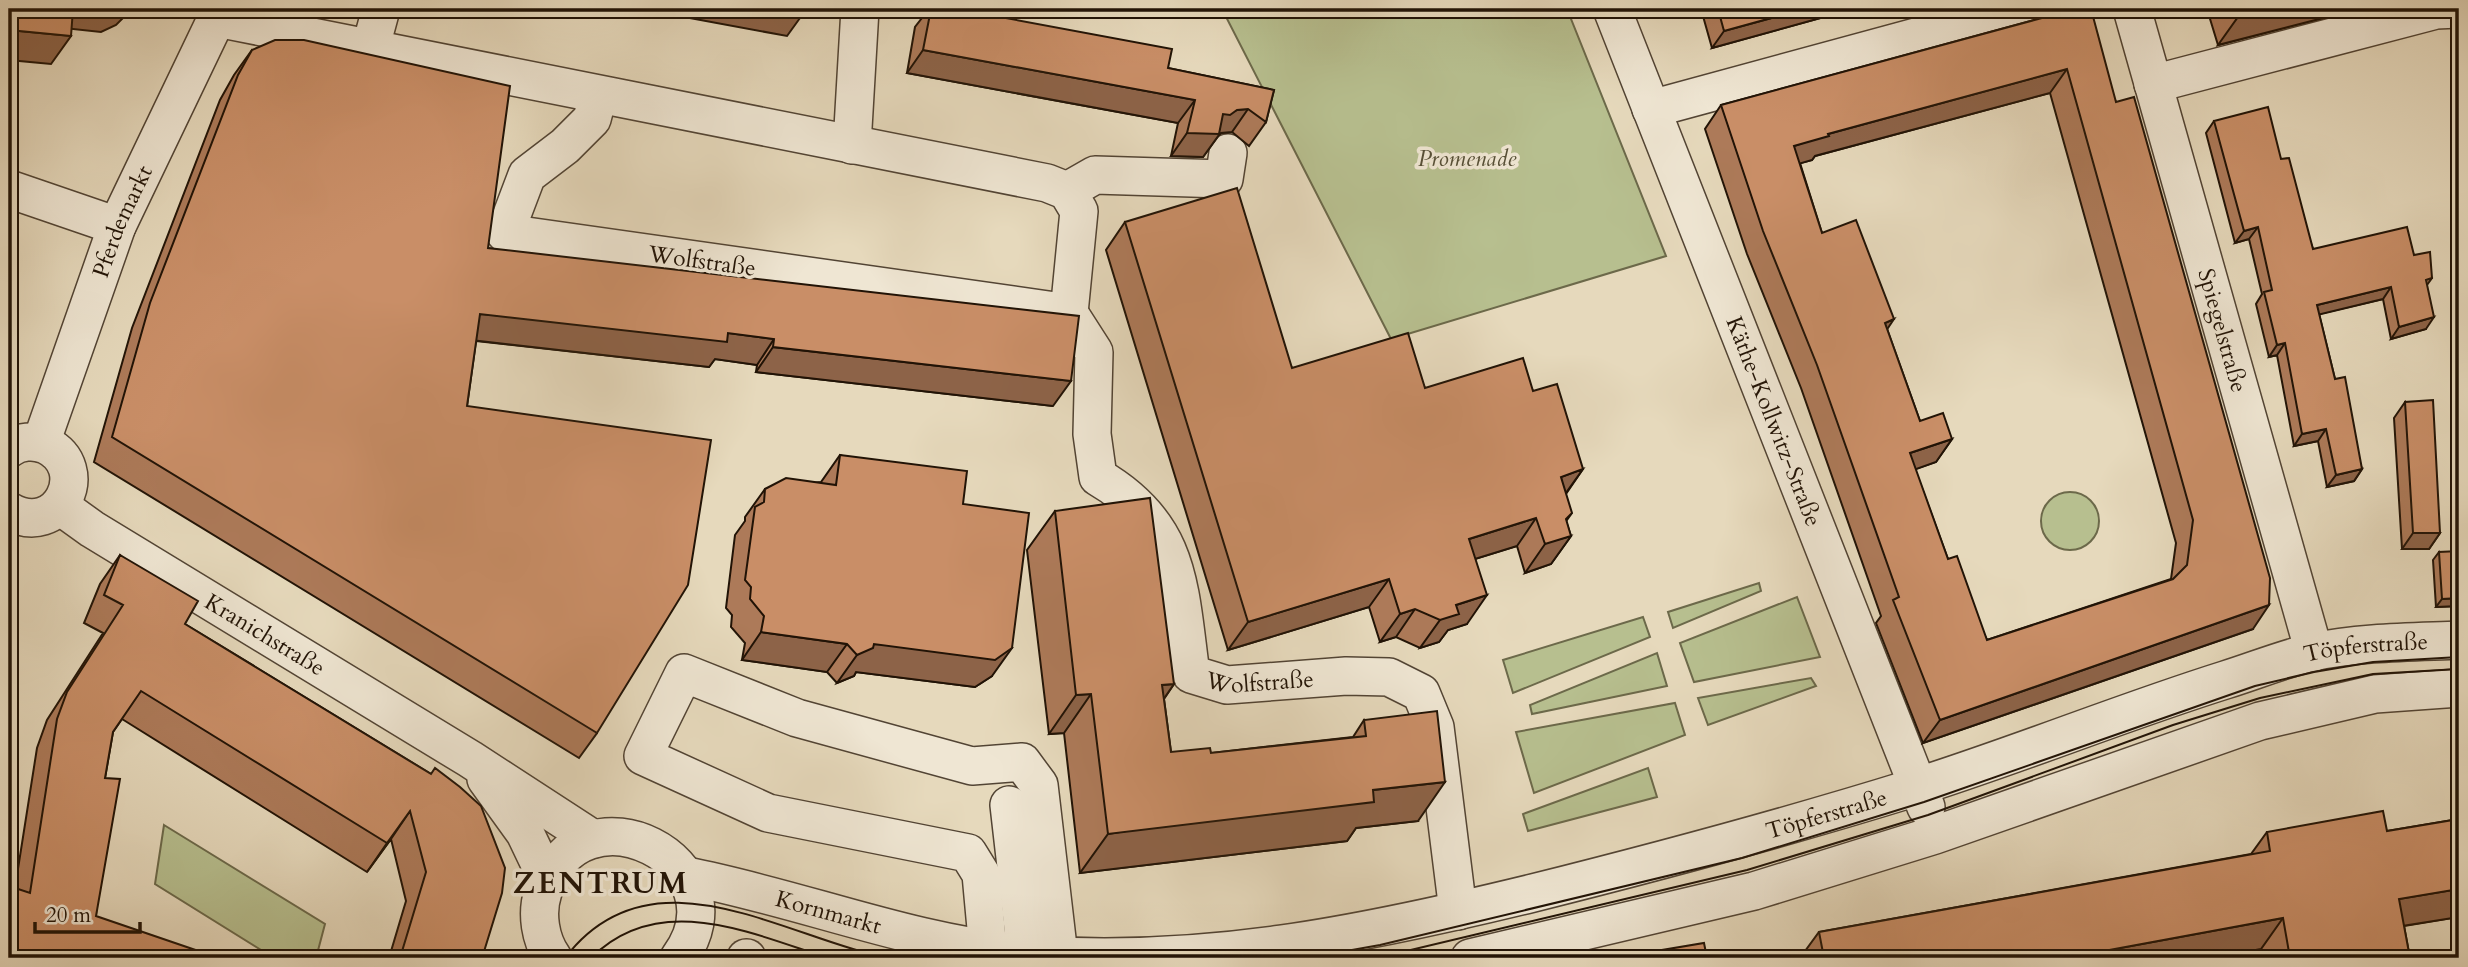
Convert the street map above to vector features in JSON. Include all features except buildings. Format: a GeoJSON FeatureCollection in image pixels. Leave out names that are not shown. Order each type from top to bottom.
{"type":"FeatureCollection","features":[{"type":"Feature","properties":{"kind":"street"},"geometry":{"type":"LineString","coordinates":[[370,50],[381,9]]}},
{"type":"Feature","properties":{"kind":"street"},"geometry":{"type":"LineString","coordinates":[[852,145],[860,9]]}},
{"type":"Feature","properties":{"kind":"street","name":"Käthe-Kollwitz-Straße"},"geometry":{"type":"LineString","coordinates":[[1612,9],[1935,835]]}},
{"type":"Feature","properties":{"kind":"street"},"geometry":{"type":"LineString","coordinates":[[1651,109],[2019,9]]}},
{"type":"Feature","properties":{"kind":"street","name":"Spiegelstraße"},"geometry":{"type":"LineString","coordinates":[[2132,9],[2314,652]]}},
{"type":"Feature","properties":{"kind":"street"},"geometry":{"type":"LineString","coordinates":[[2153,84],[2436,10],[2458,9]]}},
{"type":"Feature","properties":{"kind":"street"},"geometry":{"type":"LineString","coordinates":[[219,13],[370,50],[1057,187],[1095,176],[1224,179],[1228,153]]}},
{"type":"Feature","properties":{"kind":"street","name":"Pferdemarkt"},"geometry":{"type":"LineString","coordinates":[[25,446],[117,226],[219,13]]}},
{"type":"Feature","properties":{"kind":"street","name":"Wolfstraße"},"geometry":{"type":"LineString","coordinates":[[598,96],[592,119],[565,146],[527,175],[505,233],[1069,313],[1094,352],[1092,434],[1098,477],[1131,499],[1171,552],[1180,592],[1191,674],[1227,685],[1343,665],[1389,677],[1421,693],[1435,727],[1458,911]]}},
{"type":"Feature","properties":{"kind":"street"},"geometry":{"type":"LineString","coordinates":[[1057,187],[1079,211],[1069,313]]}},
{"type":"Feature","properties":{"kind":"street"},"geometry":{"type":"LineString","coordinates":[[9,189],[117,226]]}},
{"type":"Feature","properties":{"kind":"street"},"geometry":{"type":"LineString","coordinates":[[11,521],[40,518],[60,506],[69,483],[68,470],[62,458],[25,446]]}},
{"type":"Feature","properties":{"kind":"street","name":"Kranichstraße"},"geometry":{"type":"LineString","coordinates":[[60,506],[92,529],[470,759],[593,839]]}},
{"type":"Feature","properties":{"kind":"street","name":"Töpferstraße"},"geometry":{"type":"LineString","coordinates":[[1181,957],[1222,955],[1332,939],[1458,911],[1736,841],[1918,786],[2195,690],[2314,652],[2459,640]]}},
{"type":"Feature","properties":{"kind":"street"},"geometry":{"type":"LineString","coordinates":[[988,950],[981,874],[968,853],[768,813],[643,756],[684,673],[797,718],[972,766],[1022,762],[1039,785],[1043,955]]}},
{"type":"Feature","properties":{"kind":"street","name":"Töpferstraße"},"geometry":{"type":"LineString","coordinates":[[1469,958],[1754,891],[1935,835],[2260,721],[2375,694],[2459,688]]}},
{"type":"Feature","properties":{"kind":"street","name":"Kranichstraße"},"geometry":{"type":"LineString","coordinates":[[470,759],[526,833],[547,879]]}},
{"type":"Feature","properties":{"kind":"street"},"geometry":{"type":"LineString","coordinates":[[1009,805],[1043,955]]}},
{"type":"Feature","properties":{"kind":"street"},"geometry":{"type":"LineString","coordinates":[[546,952],[539,911],[547,879],[565,855],[593,839],[612,836],[645,842],[671,858],[686,876],[693,901],[694,920],[686,949],[679,958]]}},
{"type":"Feature","properties":{"kind":"street","name":"Kornmarkt"},"geometry":{"type":"LineString","coordinates":[[686,876],[783,897],[850,920],[988,950],[1043,955],[1181,957]]}},
{"type":"Feature","properties":{"kind":"green space","name":"Promenade"},"geometry":{"type":"Polygon","coordinates":[[[1222,9],[1567,9],[1666,256],[1391,339],[1222,9]]]}},
{"type":"Feature","properties":{"kind":"green space"},"geometry":{"type":"Polygon","coordinates":[[[2064,492],[2076,492],[2091,500],[2099,515],[2099,527],[2091,542],[2076,550],[2064,550],[2049,542],[2041,527],[2041,515],[2049,500],[2064,492]]]}},
{"type":"Feature","properties":{"kind":"green space"},"geometry":{"type":"Polygon","coordinates":[[[1759,583],[1761,591],[1673,628],[1668,612],[1759,583]]]}},
{"type":"Feature","properties":{"kind":"green space"},"geometry":{"type":"Polygon","coordinates":[[[1797,597],[1820,657],[1694,682],[1680,643],[1797,597]]]}},
{"type":"Feature","properties":{"kind":"green space"},"geometry":{"type":"Polygon","coordinates":[[[1643,617],[1650,637],[1513,693],[1503,660],[1643,617]]]}},
{"type":"Feature","properties":{"kind":"green space"},"geometry":{"type":"Polygon","coordinates":[[[1657,653],[1667,686],[1532,714],[1530,705],[1657,653]]]}},
{"type":"Feature","properties":{"kind":"green space"},"geometry":{"type":"Polygon","coordinates":[[[1811,678],[1816,686],[1708,725],[1698,698],[1811,678]]]}},
{"type":"Feature","properties":{"kind":"green space"},"geometry":{"type":"Polygon","coordinates":[[[1675,703],[1685,735],[1534,793],[1516,732],[1675,703]]]}},
{"type":"Feature","properties":{"kind":"green space"},"geometry":{"type":"Polygon","coordinates":[[[1648,768],[1657,797],[1528,831],[1523,814],[1648,768]]]}},
{"type":"Feature","properties":{"kind":"green space"},"geometry":{"type":"Polygon","coordinates":[[[164,825],[325,924],[316,958],[274,958],[155,884],[164,825]]]}},
{"type":"Feature","properties":{"kind":"tram line"},"geometry":{"type":"LineString","coordinates":[[1307,958],[1380,945],[1742,858],[1924,802],[2255,686],[2373,662],[2459,657]]}},
{"type":"Feature","properties":{"kind":"tram line"},"geometry":{"type":"LineString","coordinates":[[1377,958],[1747,870],[1928,815],[2173,725],[2260,698],[2373,674],[2459,669]]}},
{"type":"Feature","properties":{"kind":"tram line"},"geometry":{"type":"LineString","coordinates":[[565,958],[599,925],[636,908],[676,903],[718,907],[886,958]]}},
{"type":"Feature","properties":{"kind":"tram line"},"geometry":{"type":"LineString","coordinates":[[591,958],[618,937],[646,926],[675,922],[706,923],[737,929],[828,958]]}},
{"type":"Feature","properties":{"kind":"district","name":"ZENTRUM"},"geometry":{"type":"Point","coordinates":[601,883]}}]}
